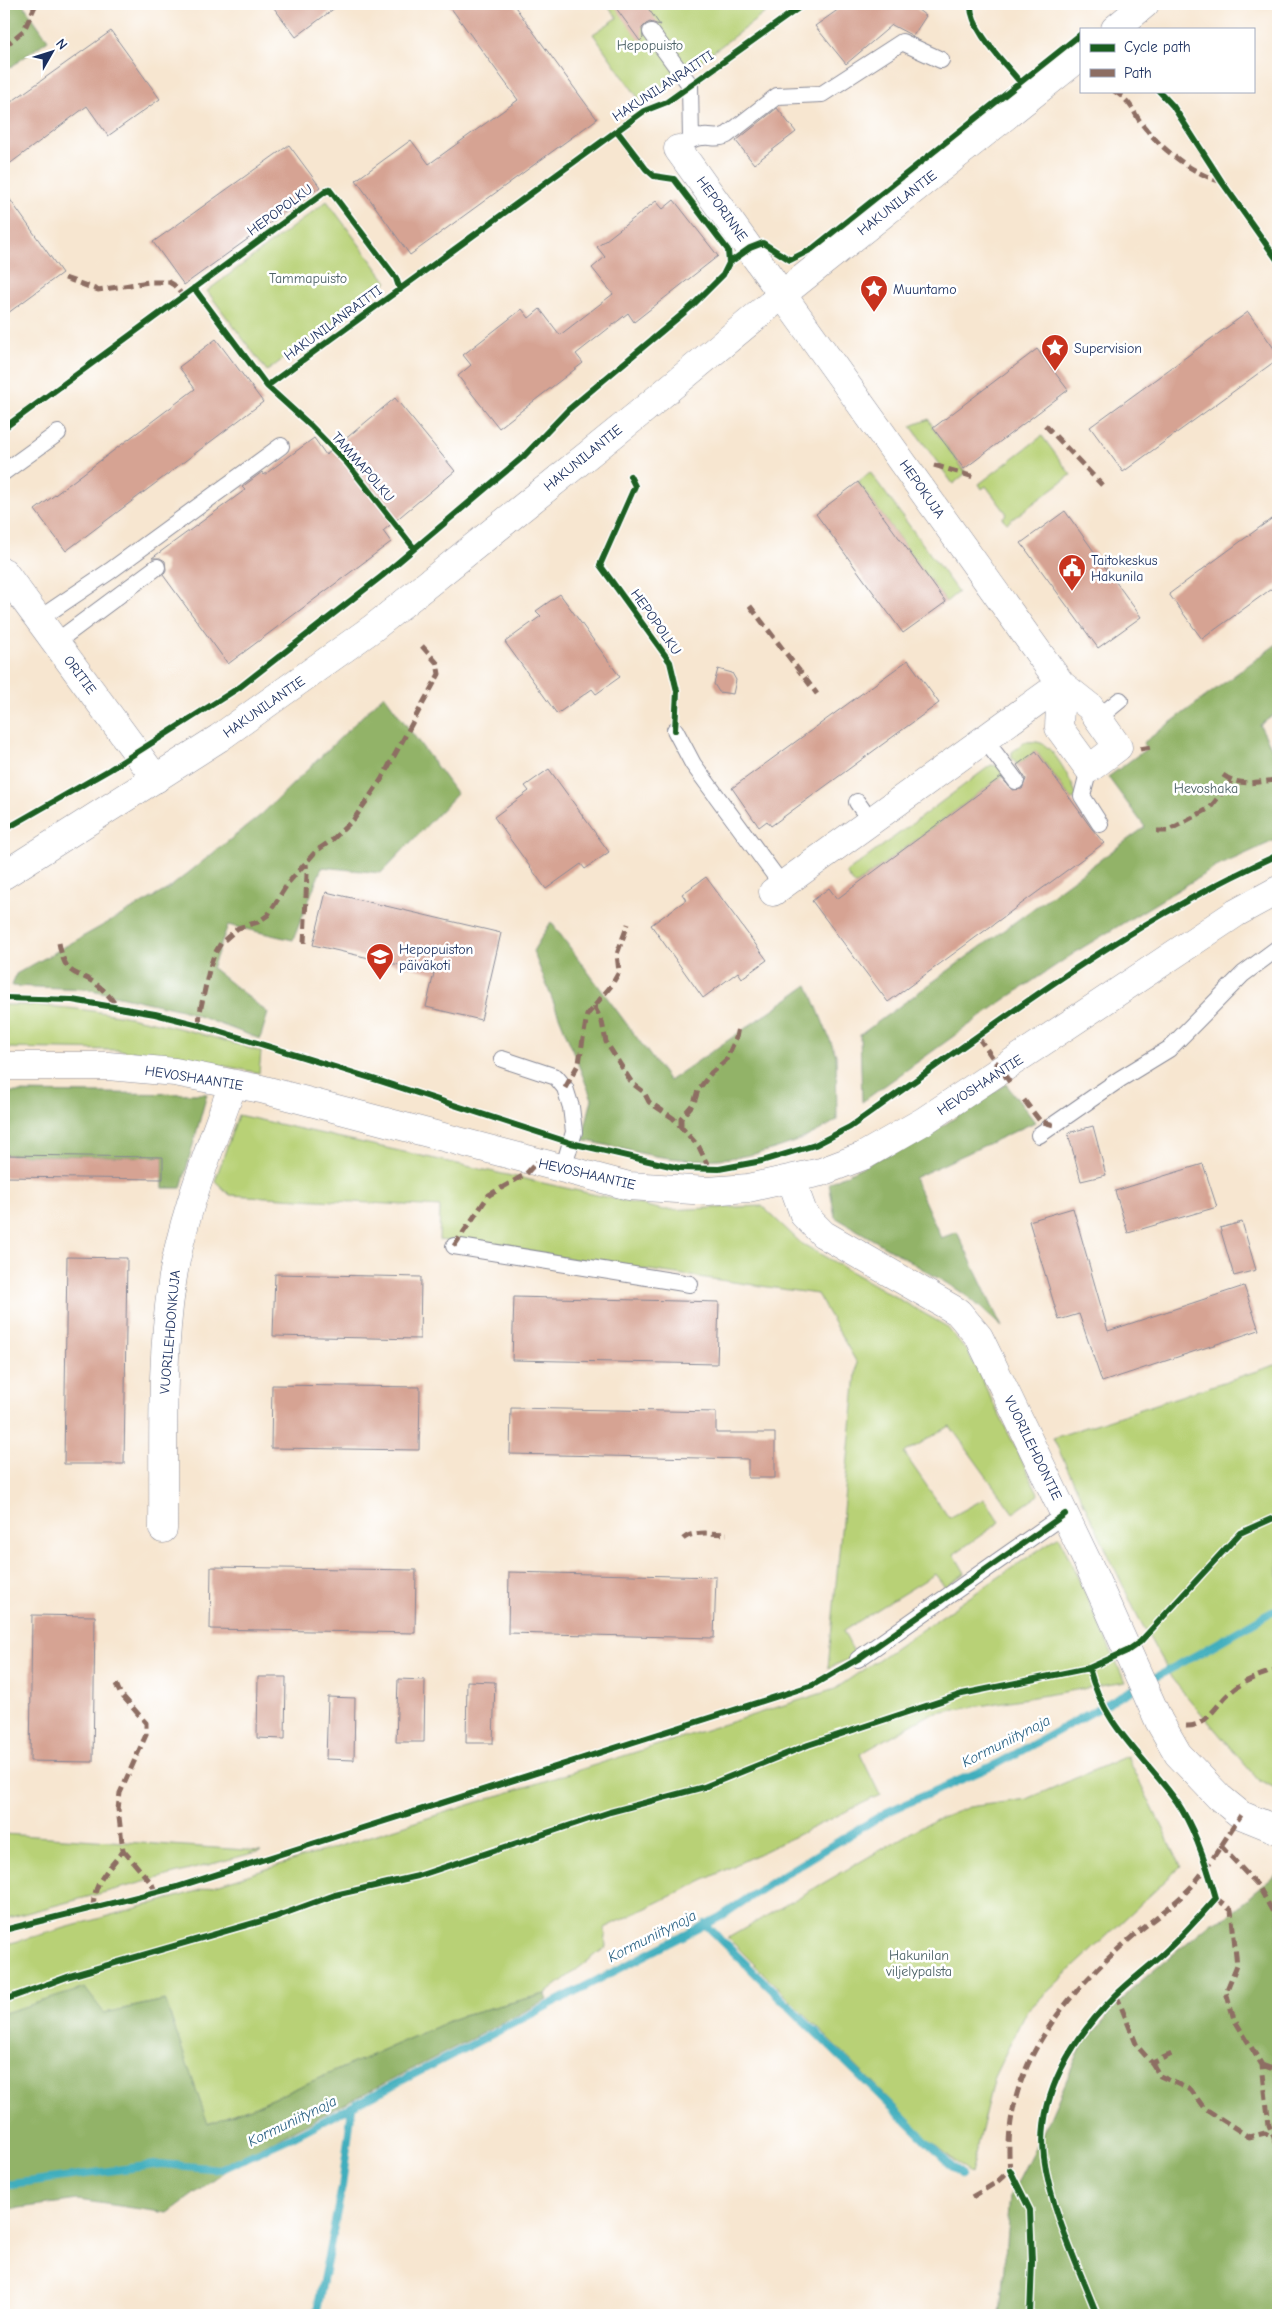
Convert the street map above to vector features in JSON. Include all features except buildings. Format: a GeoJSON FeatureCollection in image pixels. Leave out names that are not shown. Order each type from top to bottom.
{"type":"FeatureCollection","features":[{"type":"Feature","properties":{"kind":"street"},"geometry":{"type":"LineString","coordinates":[[1116,28],[1146,4]]}},
{"type":"Feature","properties":{"kind":"street","name":"HAKUNILANTIE"},"geometry":{"type":"LineString","coordinates":[[4,875],[156,779],[302,680],[372,628],[643,411],[783,294],[1080,57]]}},
{"type":"Feature","properties":{"kind":"street","name":"HEPORINNE"},"geometry":{"type":"LineString","coordinates":[[684,144],[783,294]]}},
{"type":"Feature","properties":{"kind":"street","name":"HEPOKUJA"},"geometry":{"type":"LineString","coordinates":[[783,294],[1061,684],[1090,707],[1118,747],[1089,769]]}},
{"type":"Feature","properties":{"kind":"street","name":"ORITIE"},"geometry":{"type":"LineString","coordinates":[[4,572],[156,779]]}},
{"type":"Feature","properties":{"kind":"street"},"geometry":{"type":"LineString","coordinates":[[778,889],[864,812],[985,740],[1061,684]]}},
{"type":"Feature","properties":{"kind":"street"},"geometry":{"type":"LineString","coordinates":[[1061,684],[1059,728],[1089,769]]}},
{"type":"Feature","properties":{"kind":"street","name":"HAKUNILANTIE"},"geometry":{"type":"LineString","coordinates":[[4,869],[67,836]]}},
{"type":"Feature","properties":{"kind":"street","name":"HEVOSHAANTIE"},"geometry":{"type":"LineString","coordinates":[[4,1066],[108,1066],[175,1072],[354,1112],[629,1186],[676,1190],[748,1188],[821,1172],[863,1156],[924,1121],[1236,913],[1278,890]]}},
{"type":"Feature","properties":{"kind":"street","name":"VUORILEHDONKUJA"},"geometry":{"type":"LineString","coordinates":[[163,1529],[164,1386],[172,1282],[192,1201],[233,1084]]}},
{"type":"Feature","properties":{"kind":"street","name":"VUORILEHDONTIE"},"geometry":{"type":"LineString","coordinates":[[792,1179],[804,1215],[823,1234],[958,1312],[979,1337],[1065,1514],[1159,1721],[1178,1754],[1219,1797],[1241,1816],[1278,1830]]}},
{"type":"Feature","properties":{"kind":"lane"},"geometry":{"type":"LineString","coordinates":[[651,32],[690,86],[684,144],[704,137],[718,139],[726,135],[777,96],[822,94],[902,42],[941,60]]}},
{"type":"Feature","properties":{"kind":"lane"},"geometry":{"type":"LineString","coordinates":[[4,472],[58,433]]}},
{"type":"Feature","properties":{"kind":"lane"},"geometry":{"type":"LineString","coordinates":[[39,619],[110,571],[280,446]]}},
{"type":"Feature","properties":{"kind":"lane"},"geometry":{"type":"LineString","coordinates":[[56,642],[157,567]]}},
{"type":"Feature","properties":{"kind":"lane"},"geometry":{"type":"LineString","coordinates":[[1098,718],[1120,700]]}},
{"type":"Feature","properties":{"kind":"lane"},"geometry":{"type":"LineString","coordinates":[[675,730],[693,764],[778,889]]}},
{"type":"Feature","properties":{"kind":"lane"},"geometry":{"type":"LineString","coordinates":[[985,740],[1016,781]]}},
{"type":"Feature","properties":{"kind":"lane"},"geometry":{"type":"LineString","coordinates":[[1089,769],[1082,796],[1100,824]]}},
{"type":"Feature","properties":{"kind":"lane"},"geometry":{"type":"LineString","coordinates":[[1039,1135],[1120,1079],[1169,1049],[1243,974],[1278,948]]}},
{"type":"Feature","properties":{"kind":"lane"},"geometry":{"type":"LineString","coordinates":[[502,1059],[556,1077],[565,1088],[571,1107],[574,1132],[563,1169]]}},
{"type":"Feature","properties":{"kind":"lane"},"geometry":{"type":"LineString","coordinates":[[454,1246],[690,1284]]}},
{"type":"Feature","properties":{"kind":"lane"},"geometry":{"type":"LineString","coordinates":[[858,1660],[1065,1514]]}},
{"type":"Feature","properties":{"kind":"green space"},"geometry":{"type":"Polygon","coordinates":[[[4,4],[23,4],[48,40],[4,72],[4,4]]]}},
{"type":"Feature","properties":{"kind":"green space","name":"Hepopuisto"},"geometry":{"type":"Polygon","coordinates":[[[607,4],[777,4],[693,67],[692,65],[641,102],[593,34],[617,18],[607,4]]]}},
{"type":"Feature","properties":{"kind":"green space","name":"Tammapuisto"},"geometry":{"type":"Polygon","coordinates":[[[327,201],[387,282],[267,371],[207,291],[327,201]]]}},
{"type":"Feature","properties":{"kind":"green space"},"geometry":{"type":"Polygon","coordinates":[[[929,419],[933,428],[966,473],[953,484],[911,426],[929,419]]]}},
{"type":"Feature","properties":{"kind":"green space"},"geometry":{"type":"Polygon","coordinates":[[[1042,436],[1071,475],[1007,523],[1002,518],[1007,514],[986,486],[982,489],[979,484],[1042,436]]]}},
{"type":"Feature","properties":{"kind":"green space"},"geometry":{"type":"Polygon","coordinates":[[[870,472],[958,592],[946,602],[858,482],[870,472]]]}},
{"type":"Feature","properties":{"kind":"green space","name":"Hevoshaka"},"geometry":{"type":"Polygon","coordinates":[[[1278,643],[1278,712],[1260,725],[1278,761],[1278,839],[1216,867],[1082,948],[1004,1000],[862,1102],[860,1035],[1145,827],[1108,777],[1146,749],[1143,743],[1278,643]]]}},
{"type":"Feature","properties":{"kind":"green space"},"geometry":{"type":"Polygon","coordinates":[[[384,695],[457,794],[381,873],[322,867],[293,940],[228,925],[212,968],[268,1013],[260,1039],[182,1010],[87,989],[12,986],[16,974],[168,889],[261,815],[384,695]]]}},
{"type":"Feature","properties":{"kind":"green space"},"geometry":{"type":"Polygon","coordinates":[[[1025,742],[1041,743],[1052,752],[1067,774],[1077,796],[1072,800],[1036,751],[1017,765],[1012,758],[1012,752],[1025,742]]]}},
{"type":"Feature","properties":{"kind":"green space"},"geometry":{"type":"Polygon","coordinates":[[[991,765],[1000,766],[1005,774],[855,885],[846,873],[991,765]]]}},
{"type":"Feature","properties":{"kind":"green space"},"geometry":{"type":"Polygon","coordinates":[[[551,922],[669,1081],[808,985],[836,1055],[837,1120],[782,1147],[721,1159],[668,1158],[582,1140],[592,1099],[533,951],[551,922]]]}},
{"type":"Feature","properties":{"kind":"green space"},"geometry":{"type":"Polygon","coordinates":[[[4,1005],[69,1008],[102,1012],[198,1033],[261,1052],[259,1073],[175,1056],[117,1050],[4,1048],[4,1005]]]}},
{"type":"Feature","properties":{"kind":"green space"},"geometry":{"type":"Polygon","coordinates":[[[1006,1084],[1035,1122],[914,1178],[941,1238],[957,1232],[1002,1327],[958,1290],[835,1217],[829,1183],[932,1133],[1006,1084]]]}},
{"type":"Feature","properties":{"kind":"green space"},"geometry":{"type":"Polygon","coordinates":[[[4,1092],[207,1094],[181,1188],[163,1188],[163,1157],[4,1155],[4,1092]]]}},
{"type":"Feature","properties":{"kind":"green space"},"geometry":{"type":"Polygon","coordinates":[[[238,1115],[664,1210],[762,1206],[801,1243],[946,1326],[968,1352],[1039,1495],[1013,1513],[950,1426],[904,1453],[949,1518],[984,1499],[1000,1522],[954,1554],[965,1573],[945,1587],[935,1574],[843,1631],[856,1656],[828,1668],[857,1363],[817,1294],[439,1240],[440,1207],[230,1195],[215,1181],[238,1115]]]}},
{"type":"Feature","properties":{"kind":"green space"},"geometry":{"type":"Polygon","coordinates":[[[1278,1364],[1278,1790],[1258,1780],[1172,1679],[1136,1613],[1053,1438],[1278,1364]]]}},
{"type":"Feature","properties":{"kind":"green space"},"geometry":{"type":"Polygon","coordinates":[[[1059,1536],[1125,1682],[931,1714],[860,1754],[880,1795],[605,1928],[606,1947],[545,1994],[463,2015],[251,2108],[207,2124],[165,2000],[104,2013],[4,2013],[4,1945],[194,1892],[835,1689],[1059,1536]]]}},
{"type":"Feature","properties":{"kind":"green space","name":"Hakunilan viljelypalsta"},"geometry":{"type":"Polygon","coordinates":[[[1127,1756],[1181,1866],[1025,2013],[994,2077],[970,2174],[930,2140],[728,1938],[924,1825],[969,1807],[1027,1799],[1127,1756]]]}},
{"type":"Feature","properties":{"kind":"green space"},"geometry":{"type":"Polygon","coordinates":[[[4,1834],[261,1851],[4,1919],[4,1834]]]}},
{"type":"Feature","properties":{"kind":"green space"},"geometry":{"type":"Polygon","coordinates":[[[1278,1873],[1278,2315],[1000,2315],[1010,2196],[1050,2118],[1081,2047],[1129,1991],[1212,1922],[1225,1918],[1278,1873]]]}},
{"type":"Feature","properties":{"kind":"green space"},"geometry":{"type":"Polygon","coordinates":[[[85,1988],[104,2013],[165,2000],[208,2124],[251,2108],[463,2015],[545,1994],[547,2000],[251,2152],[168,2213],[78,2200],[12,2209],[4,2213],[4,2013],[85,1988]]]}},
{"type":"Feature","properties":{"kind":"waterway","name":"Kormuniitynoja"},"geometry":{"type":"LineString","coordinates":[[4,2185],[161,2164],[221,2169],[296,2135],[720,1917],[778,1878],[887,1812],[999,1763],[1278,1608]]}},
{"type":"Feature","properties":{"kind":"waterway"},"geometry":{"type":"LineString","coordinates":[[705,1924],[961,2175]]}},
{"type":"Feature","properties":{"kind":"waterway"},"geometry":{"type":"LineString","coordinates":[[316,2315],[342,2187],[352,2107]]}},
{"type":"Feature","properties":{"kind":"marked path"},"geometry":{"type":"LineString","coordinates":[[4,47],[24,30],[36,4]]}},
{"type":"Feature","properties":{"kind":"marked path"},"geometry":{"type":"LineString","coordinates":[[1115,92],[1126,100],[1141,123],[1171,154],[1201,174],[1222,182]]}},
{"type":"Feature","properties":{"kind":"marked path"},"geometry":{"type":"LineString","coordinates":[[65,278],[98,290],[149,282],[169,282],[183,296]]}},
{"type":"Feature","properties":{"kind":"marked path"},"geometry":{"type":"LineString","coordinates":[[1045,425],[1102,485]]}},
{"type":"Feature","properties":{"kind":"marked path"},"geometry":{"type":"LineString","coordinates":[[934,465],[974,477]]}},
{"type":"Feature","properties":{"kind":"marked path"},"geometry":{"type":"LineString","coordinates":[[750,606],[817,694]]}},
{"type":"Feature","properties":{"kind":"marked path"},"geometry":{"type":"LineString","coordinates":[[199,1025],[209,970],[214,955],[221,943],[238,928],[258,922],[268,915],[288,883],[316,851],[332,840],[354,819],[381,780],[439,674],[437,663],[422,646]]}},
{"type":"Feature","properties":{"kind":"marked path"},"geometry":{"type":"LineString","coordinates":[[1140,749],[1151,747]]}},
{"type":"Feature","properties":{"kind":"marked path"},"geometry":{"type":"LineString","coordinates":[[1223,775],[1243,783],[1278,780]]}},
{"type":"Feature","properties":{"kind":"marked path"},"geometry":{"type":"LineString","coordinates":[[1157,831],[1167,831],[1210,808],[1231,781]]}},
{"type":"Feature","properties":{"kind":"marked path"},"geometry":{"type":"LineString","coordinates":[[304,943],[306,864]]}},
{"type":"Feature","properties":{"kind":"marked path"},"geometry":{"type":"LineString","coordinates":[[565,1088],[579,1063],[587,1015],[611,986],[619,972],[617,954],[628,924]]}},
{"type":"Feature","properties":{"kind":"marked path"},"geometry":{"type":"LineString","coordinates":[[59,943],[62,956],[70,970],[94,982],[117,1007]]}},
{"type":"Feature","properties":{"kind":"marked path"},"geometry":{"type":"LineString","coordinates":[[594,1006],[602,1022],[606,1042],[632,1083],[644,1092],[649,1102],[673,1118],[699,1147],[709,1168]]}},
{"type":"Feature","properties":{"kind":"marked path"},"geometry":{"type":"LineString","coordinates":[[681,1126],[681,1118],[694,1103],[698,1090],[711,1073],[726,1060],[736,1038],[738,1027]]}},
{"type":"Feature","properties":{"kind":"marked path"},"geometry":{"type":"LineString","coordinates":[[978,1037],[1011,1084]]}},
{"type":"Feature","properties":{"kind":"marked path"},"geometry":{"type":"LineString","coordinates":[[1024,1100],[1040,1121],[1054,1125]]}},
{"type":"Feature","properties":{"kind":"marked path"},"geometry":{"type":"LineString","coordinates":[[454,1246],[489,1195],[526,1174],[537,1162]]}},
{"type":"Feature","properties":{"kind":"marked path"},"geometry":{"type":"LineString","coordinates":[[683,1539],[698,1533],[727,1534]]}},
{"type":"Feature","properties":{"kind":"marked path"},"geometry":{"type":"LineString","coordinates":[[1186,1726],[1194,1725],[1206,1718],[1237,1687],[1278,1669]]}},
{"type":"Feature","properties":{"kind":"marked path"},"geometry":{"type":"LineString","coordinates":[[93,1908],[99,1882],[123,1850],[118,1809],[120,1793],[146,1735],[146,1723],[120,1693],[116,1684]]}},
{"type":"Feature","properties":{"kind":"marked path"},"geometry":{"type":"LineString","coordinates":[[972,2197],[997,2182],[1010,2170],[1010,2134],[1015,2101],[1026,2069],[1042,2039],[1061,2011],[1107,1959],[1191,1887],[1211,1861],[1241,1815]]}},
{"type":"Feature","properties":{"kind":"marked path"},"geometry":{"type":"LineString","coordinates":[[1220,1845],[1259,1887],[1278,1921]]}},
{"type":"Feature","properties":{"kind":"marked path"},"geometry":{"type":"LineString","coordinates":[[123,1850],[152,1884],[156,1894]]}},
{"type":"Feature","properties":{"kind":"marked path"},"geometry":{"type":"LineString","coordinates":[[1216,1898],[1231,1910],[1237,1965],[1226,1992],[1234,2019],[1262,2065],[1269,2125],[1278,2147]]}},
{"type":"Feature","properties":{"kind":"marked path"},"geometry":{"type":"LineString","coordinates":[[1116,1994],[1137,2046],[1152,2063],[1172,2054]]}},
{"type":"Feature","properties":{"kind":"marked path"},"geometry":{"type":"LineString","coordinates":[[1152,2063],[1160,2076],[1191,2090],[1204,2108],[1249,2137],[1265,2133],[1273,2137]]}},
{"type":"Feature","properties":{"kind":"marked path"},"geometry":{"type":"LineString","coordinates":[[1262,2065],[1278,2071]]}},
{"type":"Feature","properties":{"kind":"cycle path","name":"HAKUNILANRAITTI"},"geometry":{"type":"LineString","coordinates":[[194,288],[267,386],[644,111],[667,102],[804,4]]}},
{"type":"Feature","properties":{"kind":"cycle path"},"geometry":{"type":"LineString","coordinates":[[971,4],[972,14],[982,35],[997,56],[1020,82]]}},
{"type":"Feature","properties":{"kind":"cycle path"},"geometry":{"type":"LineString","coordinates":[[729,263],[750,248],[763,243],[790,260],[812,249],[1080,35]]}},
{"type":"Feature","properties":{"kind":"cycle path"},"geometry":{"type":"LineString","coordinates":[[1160,92],[1173,106],[1222,182],[1278,261]]}},
{"type":"Feature","properties":{"kind":"cycle path","name":"HAKUNILANRAITTI"},"geometry":{"type":"LineString","coordinates":[[4,830],[109,770],[240,687],[382,576],[524,456],[568,410],[692,306],[723,275],[729,263],[728,250],[674,179],[654,176],[646,169],[617,131]]}},
{"type":"Feature","properties":{"kind":"cycle path","name":"HEPOPOLKU"},"geometry":{"type":"LineString","coordinates":[[4,428],[329,189],[396,278],[400,290]]}},
{"type":"Feature","properties":{"kind":"cycle path","name":"TAMMAPOLKU"},"geometry":{"type":"LineString","coordinates":[[267,386],[311,426],[347,463],[414,548]]}},
{"type":"Feature","properties":{"kind":"cycle path","name":"HEPOPOLKU"},"geometry":{"type":"LineString","coordinates":[[630,476],[635,486],[600,565],[670,662],[677,691],[675,730]]}},
{"type":"Feature","properties":{"kind":"cycle path"},"geometry":{"type":"LineString","coordinates":[[4,998],[72,1000],[155,1014],[199,1025],[380,1081],[571,1143],[679,1168],[719,1169],[762,1161],[815,1145],[850,1127],[1005,1017],[1111,946],[1165,913],[1278,855]]}},
{"type":"Feature","properties":{"kind":"cycle path"},"geometry":{"type":"LineString","coordinates":[[4,1930],[177,1887],[813,1685],[858,1659],[1065,1514]]}},
{"type":"Feature","properties":{"kind":"cycle path"},"geometry":{"type":"LineString","coordinates":[[4,2000],[70,1976],[275,1917],[335,1895],[418,1876],[610,1812],[704,1787],[808,1745],[962,1694],[1089,1668],[1127,1651],[1140,1642],[1240,1533],[1278,1516]]}},
{"type":"Feature","properties":{"kind":"cycle path"},"geometry":{"type":"LineString","coordinates":[[1089,1668],[1096,1689],[1115,1725],[1164,1785],[1183,1812],[1200,1848],[1216,1898],[1175,1942],[1100,2012],[1072,2049],[1052,2090],[1043,2134],[1047,2177],[1066,2238],[1097,2315]]}},
{"type":"Feature","properties":{"kind":"cycle path"},"geometry":{"type":"LineString","coordinates":[[1010,2170],[1030,2210],[1032,2262],[1030,2315]]}},
{"type":"Feature","properties":{"kind":"place","name":"Muuntamo"},"geometry":{"type":"Point","coordinates":[874,313]}},
{"type":"Feature","properties":{"kind":"place","name":"Supervision"},"geometry":{"type":"Point","coordinates":[1055,372]}},
{"type":"Feature","properties":{"kind":"place","name":"Taitokeskus Hakunila"},"geometry":{"type":"Point","coordinates":[1072,592]}},
{"type":"Feature","properties":{"kind":"place","name":"Hepopuiston päiväkoti"},"geometry":{"type":"Point","coordinates":[380,981]}}]}
